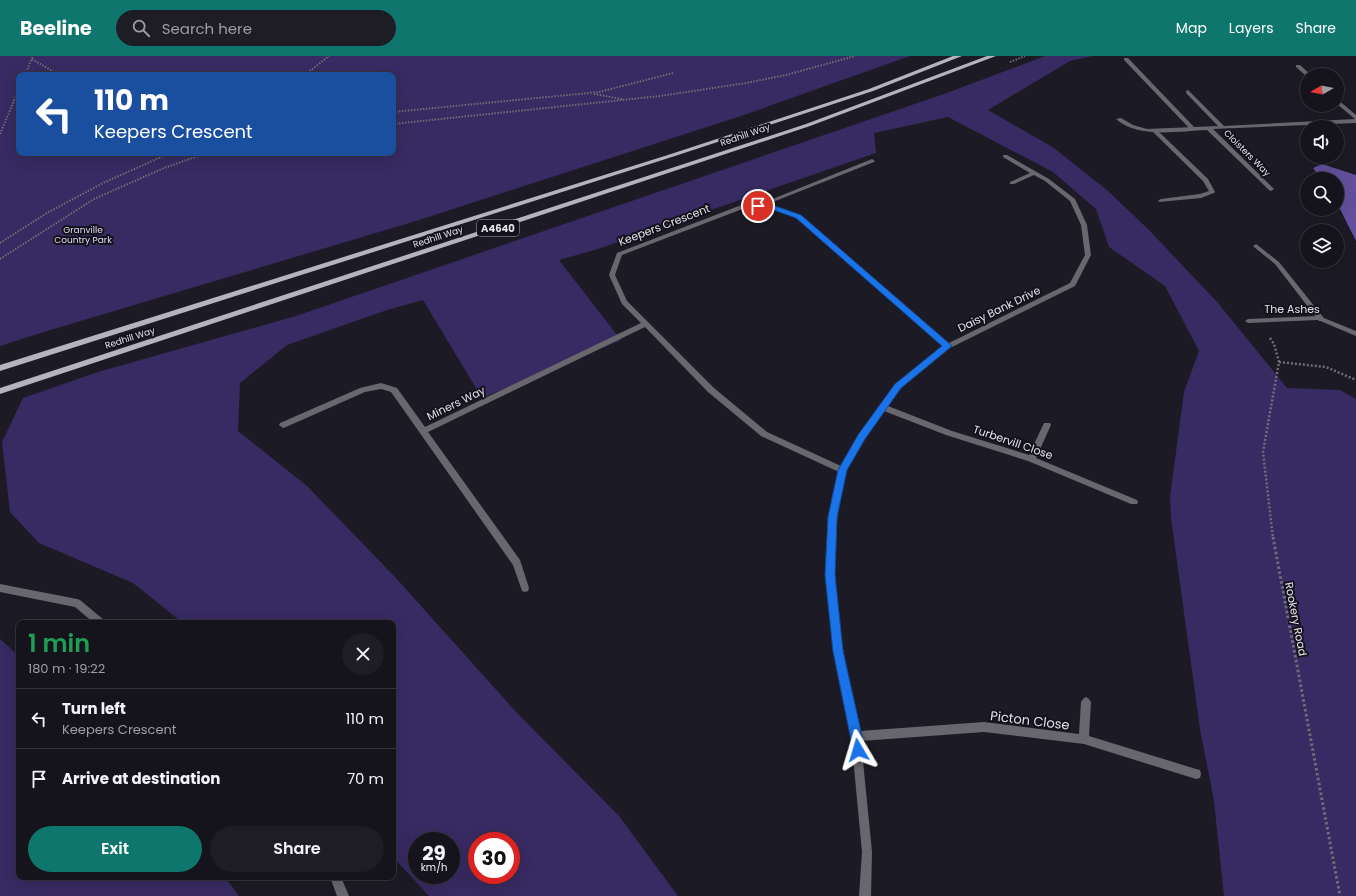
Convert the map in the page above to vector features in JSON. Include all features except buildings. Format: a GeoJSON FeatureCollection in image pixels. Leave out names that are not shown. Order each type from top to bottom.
{"type":"FeatureCollection","features":[{"type":"Feature","properties":{"kind":"main road","name":"Redhill Way"},"geometry":{"type":"LineString","coordinates":[[0,368],[673,155],[871,90],[959,56]]}},
{"type":"Feature","properties":{"kind":"main road","name":"Redhill Way"},"geometry":{"type":"LineString","coordinates":[[0,391],[464,240],[808,125],[993,56]]}},
{"type":"Feature","properties":{"kind":"street"},"geometry":{"type":"LineString","coordinates":[[1126,59],[1193,129]]}},
{"type":"Feature","properties":{"kind":"street","name":"Cloisters Way"},"geometry":{"type":"LineString","coordinates":[[1188,92],[1223,128]]}},
{"type":"Feature","properties":{"kind":"street"},"geometry":{"type":"LineString","coordinates":[[1344,107],[1356,118]]}},
{"type":"Feature","properties":{"kind":"street","name":"Cloisters Way"},"geometry":{"type":"LineString","coordinates":[[1118,119],[1131,126],[1147,131],[1356,121]]}},
{"type":"Feature","properties":{"kind":"street","name":"Cloisters Way"},"geometry":{"type":"LineString","coordinates":[[1210,129],[1271,189]]}},
{"type":"Feature","properties":{"kind":"street"},"geometry":{"type":"LineString","coordinates":[[1155,131],[1206,180],[1212,192],[1201,196],[1161,201]]}},
{"type":"Feature","properties":{"kind":"street","name":"Daisy Bank Drive"},"geometry":{"type":"LineString","coordinates":[[865,896],[867,852],[856,736],[838,651],[830,575],[833,517],[843,470],[861,437],[898,386],[948,346],[1073,284],[1088,255],[1084,225],[1073,200],[1047,180],[1005,156]]}},
{"type":"Feature","properties":{"kind":"street"},"geometry":{"type":"LineString","coordinates":[[758,206],[872,161]]}},
{"type":"Feature","properties":{"kind":"street"},"geometry":{"type":"LineString","coordinates":[[1012,183],[1034,173]]}},
{"type":"Feature","properties":{"kind":"street","name":"Keepers Crescent"},"geometry":{"type":"LineString","coordinates":[[843,470],[764,434],[711,390],[624,302],[612,276],[619,254],[744,206],[772,207],[799,216],[948,346]]}},
{"type":"Feature","properties":{"kind":"street"},"geometry":{"type":"LineString","coordinates":[[1256,246],[1277,263],[1321,319]]}},
{"type":"Feature","properties":{"kind":"street","name":"The Ashes"},"geometry":{"type":"LineString","coordinates":[[1248,321],[1321,319],[1356,334]]}},
{"type":"Feature","properties":{"kind":"street","name":"Miners Way"},"geometry":{"type":"LineString","coordinates":[[525,588],[518,563],[424,431],[646,324]]}},
{"type":"Feature","properties":{"kind":"street"},"geometry":{"type":"LineString","coordinates":[[283,426],[363,390],[381,386],[394,390],[424,431]]}},
{"type":"Feature","properties":{"kind":"street","name":"Turbervill Close"},"geometry":{"type":"LineString","coordinates":[[883,407],[949,433],[1032,458],[1134,502]]}},
{"type":"Feature","properties":{"kind":"street"},"geometry":{"type":"LineString","coordinates":[[1032,458],[1047,425]]}},
{"type":"Feature","properties":{"kind":"street"},"geometry":{"type":"LineString","coordinates":[[0,588],[77,603],[97,620]]}},
{"type":"Feature","properties":{"kind":"street"},"geometry":{"type":"LineString","coordinates":[[1084,739],[1086,702]]}},
{"type":"Feature","properties":{"kind":"street","name":"Picton Close"},"geometry":{"type":"LineString","coordinates":[[856,736],[984,727],[1084,739],[1196,774]]}},
{"type":"Feature","properties":{"kind":"street"},"geometry":{"type":"LineString","coordinates":[[336,880],[343,896]]}},
{"type":"Feature","properties":{"kind":"path"},"geometry":{"type":"LineString","coordinates":[[26,72],[33,56]]}},
{"type":"Feature","properties":{"kind":"path"},"geometry":{"type":"LineString","coordinates":[[309,72],[329,56]]}},
{"type":"Feature","properties":{"kind":"path"},"geometry":{"type":"LineString","coordinates":[[396,124],[660,96],[746,83],[855,56]]}},
{"type":"Feature","properties":{"kind":"path"},"geometry":{"type":"LineString","coordinates":[[32,59],[54,72]]}},
{"type":"Feature","properties":{"kind":"path"},"geometry":{"type":"LineString","coordinates":[[396,112],[589,93],[643,82],[673,73]]}},
{"type":"Feature","properties":{"kind":"path"},"geometry":{"type":"LineString","coordinates":[[589,93],[627,100]]}},
{"type":"Feature","properties":{"kind":"path"},"geometry":{"type":"LineString","coordinates":[[0,134],[16,96]]}},
{"type":"Feature","properties":{"kind":"path"},"geometry":{"type":"LineString","coordinates":[[0,243],[47,213],[96,187],[163,156]]}},
{"type":"Feature","properties":{"kind":"path"},"geometry":{"type":"LineString","coordinates":[[0,259],[94,199],[164,168],[198,156]]}},
{"type":"Feature","properties":{"kind":"path","name":"Rookery Road"},"geometry":{"type":"LineString","coordinates":[[1274,344],[1278,362],[1263,452],[1274,547],[1340,896]]}},
{"type":"Feature","properties":{"kind":"path"},"geometry":{"type":"LineString","coordinates":[[1278,362],[1326,367],[1356,380]]}},
{"type":"Feature","properties":{"kind":"green space","name":"Granville Country Park"},"geometry":{"type":"Polygon","coordinates":[[[0,56],[910,56],[744,115],[416,221],[0,346],[0,56]]]}},
{"type":"Feature","properties":{"kind":"green space"},"geometry":{"type":"Polygon","coordinates":[[[1045,56],[1092,56],[1070,61],[988,110],[1054,148],[1108,191],[1149,230],[1218,303],[1287,388],[1340,390],[1356,399],[1356,896],[1224,896],[1214,801],[1200,729],[1171,518],[1170,497],[1184,392],[1199,351],[1165,286],[1109,247],[1096,209],[1053,172],[948,117],[874,133],[876,153],[598,249],[559,260],[621,340],[482,398],[423,300],[387,310],[287,345],[240,383],[238,431],[307,486],[396,578],[516,712],[619,816],[678,896],[429,896],[418,884],[460,884],[460,832],[408,832],[408,873],[396,860],[396,620],[179,620],[133,583],[39,543],[10,512],[2,442],[23,398],[98,372],[296,316],[944,94],[1045,56]]]}},
{"type":"Feature","properties":{"kind":"green space"},"geometry":{"type":"Polygon","coordinates":[[[0,639],[16,653],[16,880],[227,880],[239,896],[0,896],[0,639]]]}},
{"type":"Feature","properties":{"kind":"shaded area"},"geometry":{"type":"Polygon","coordinates":[[[1322,164],[1356,175],[1356,241],[1344,216],[1344,172],[1316,172],[1313,168],[1322,164]]]}},
{"type":"Feature","properties":{"kind":"route"},"geometry":{"type":"LineString","coordinates":[[758,206],[772,207],[799,216],[948,346],[898,386],[861,437],[843,470],[833,517],[830,575],[838,651],[858,750]]}}]}
